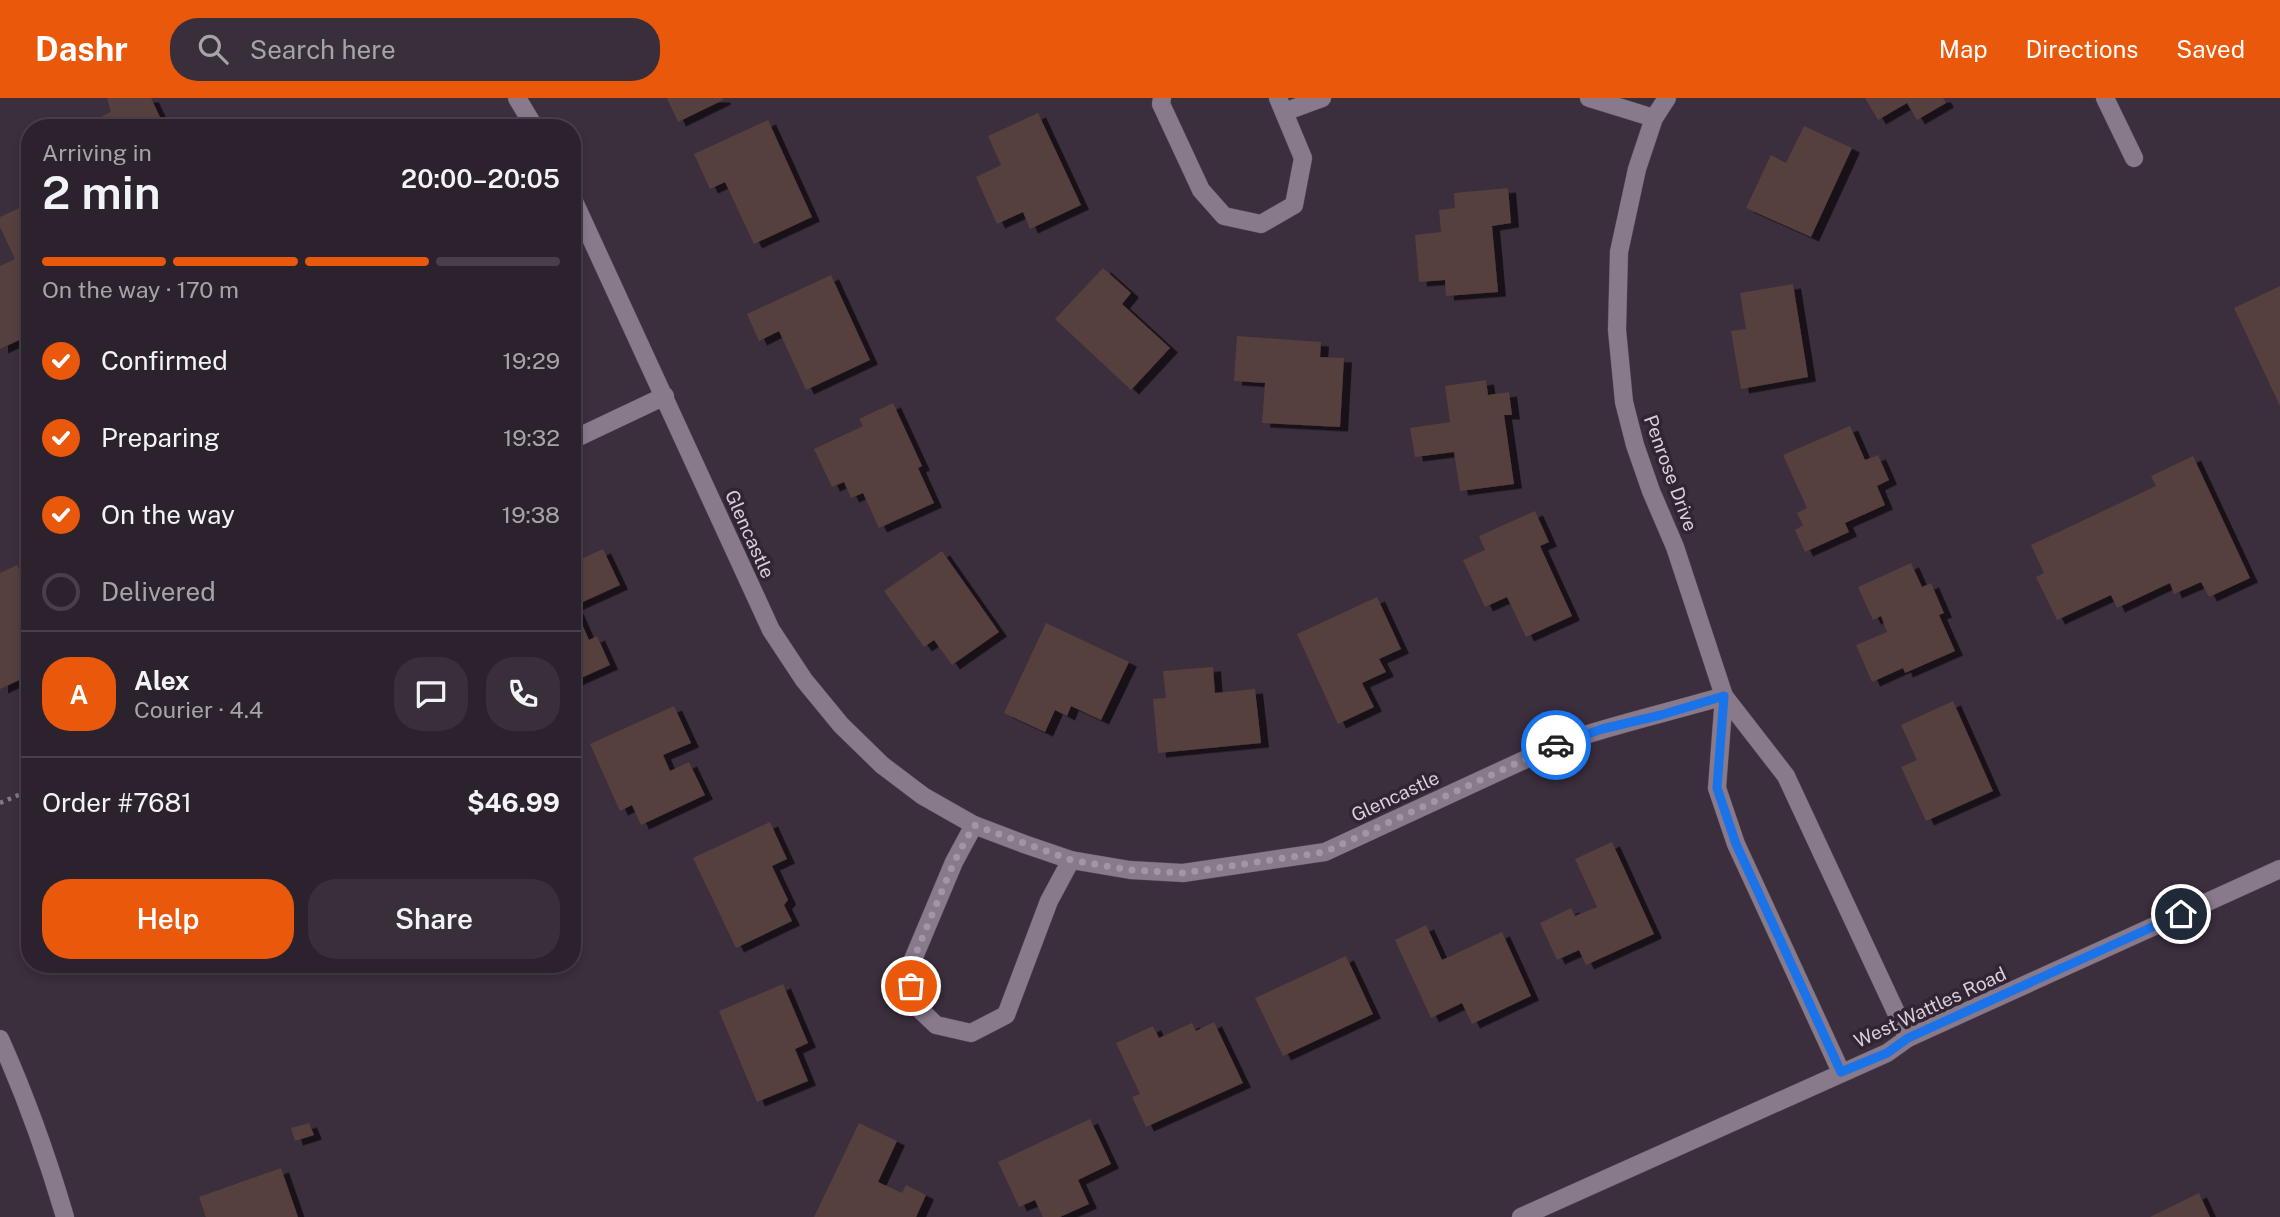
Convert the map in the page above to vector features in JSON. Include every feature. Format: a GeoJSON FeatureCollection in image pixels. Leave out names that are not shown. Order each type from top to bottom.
{"type":"FeatureCollection","features":[{"type":"Feature","properties":{"kind":"street"},"geometry":{"type":"LineString","coordinates":[[517,98],[530,119]]}},
{"type":"Feature","properties":{"kind":"street"},"geometry":{"type":"LineString","coordinates":[[1161,98],[1161,104],[1201,190],[1224,216],[1261,223],[1294,205],[1303,158],[1281,105],[1322,98]]}},
{"type":"Feature","properties":{"kind":"street"},"geometry":{"type":"LineString","coordinates":[[1589,98],[1654,118]]}},
{"type":"Feature","properties":{"kind":"street","name":"Penrose Drive"},"geometry":{"type":"LineString","coordinates":[[1667,98],[1654,118],[1637,169],[1619,252],[1617,330],[1624,402],[1639,456],[1675,547],[1724,696],[1786,776],[1908,1038]]}},
{"type":"Feature","properties":{"kind":"street"},"geometry":{"type":"LineString","coordinates":[[2105,98],[2134,158]]}},
{"type":"Feature","properties":{"kind":"street","name":"Glencastle"},"geometry":{"type":"LineString","coordinates":[[581,216],[771,631],[804,680],[841,725],[882,765],[923,796],[974,825],[1071,860],[1130,870],[1183,873],[1325,852],[1563,742],[1724,696]]}},
{"type":"Feature","properties":{"kind":"street"},"geometry":{"type":"LineString","coordinates":[[581,436],[665,396]]}},
{"type":"Feature","properties":{"kind":"street","name":"Penrose Drive"},"geometry":{"type":"LineString","coordinates":[[1724,696],[1717,788],[1736,844],[1841,1072]]}},
{"type":"Feature","properties":{"kind":"street"},"geometry":{"type":"LineString","coordinates":[[974,825],[954,862],[909,970],[912,1002],[936,1025],[971,1033],[1006,1015],[1049,901],[1071,860]]}},
{"type":"Feature","properties":{"kind":"street","name":"West Wattles Road"},"geometry":{"type":"LineString","coordinates":[[1521,1217],[1887,1053],[1908,1038],[2280,869]]}},
{"type":"Feature","properties":{"kind":"street"},"geometry":{"type":"LineString","coordinates":[[0,1039],[46,1155],[65,1217]]}},
{"type":"Feature","properties":{"kind":"path"},"geometry":{"type":"LineString","coordinates":[[0,803],[21,794]]}},
{"type":"Feature","properties":{"kind":"building"},"geometry":{"type":"Polygon","coordinates":[[[107,98],[151,98],[161,119],[96,119],[111,112],[107,98]]]}},
{"type":"Feature","properties":{"kind":"building"},"geometry":{"type":"Polygon","coordinates":[[[667,98],[722,98],[723,100],[678,122],[667,98]]]}},
{"type":"Feature","properties":{"kind":"building"},"geometry":{"type":"Polygon","coordinates":[[[1865,98],[1943,98],[1946,103],[1917,120],[1907,103],[1878,120],[1865,98]]]}},
{"type":"Feature","properties":{"kind":"building"},"geometry":{"type":"Polygon","coordinates":[[[1038,113],[1081,205],[1030,229],[1023,212],[997,224],[976,177],[1001,165],[988,136],[1038,113]]]}},
{"type":"Feature","properties":{"kind":"building"},"geometry":{"type":"Polygon","coordinates":[[[768,120],[812,217],[754,244],[725,182],[710,189],[694,154],[768,120]]]}},
{"type":"Feature","properties":{"kind":"building"},"geometry":{"type":"Polygon","coordinates":[[[1804,126],[1852,148],[1811,237],[1746,208],[1771,155],[1786,163],[1804,126]]]}},
{"type":"Feature","properties":{"kind":"building"},"geometry":{"type":"Polygon","coordinates":[[[1508,188],[1511,223],[1492,226],[1498,292],[1446,296],[1445,280],[1419,282],[1415,235],[1441,232],[1439,210],[1455,208],[1454,193],[1508,188]]]}},
{"type":"Feature","properties":{"kind":"building"},"geometry":{"type":"Polygon","coordinates":[[[21,207],[21,339],[0,349],[0,266],[15,259],[0,227],[0,217],[21,207]]]}},
{"type":"Feature","properties":{"kind":"building"},"geometry":{"type":"Polygon","coordinates":[[[1103,268],[1131,293],[1122,304],[1170,348],[1131,390],[1055,319],[1103,268]]]}},
{"type":"Feature","properties":{"kind":"building"},"geometry":{"type":"Polygon","coordinates":[[[831,275],[870,360],[806,390],[779,331],[759,341],[747,314],[831,275]]]}},
{"type":"Feature","properties":{"kind":"building"},"geometry":{"type":"Polygon","coordinates":[[[1793,284],[1808,377],[1741,389],[1731,331],[1746,329],[1740,293],[1793,284]]]}},
{"type":"Feature","properties":{"kind":"building"},"geometry":{"type":"Polygon","coordinates":[[[2280,286],[2280,406],[2234,308],[2280,286]]]}},
{"type":"Feature","properties":{"kind":"building"},"geometry":{"type":"Polygon","coordinates":[[[1237,336],[1321,342],[1320,357],[1344,358],[1340,427],[1262,423],[1265,383],[1234,381],[1237,336]]]}},
{"type":"Feature","properties":{"kind":"building"},"geometry":{"type":"Polygon","coordinates":[[[1486,380],[1488,395],[1509,392],[1512,415],[1504,415],[1514,484],[1460,491],[1454,452],[1415,457],[1410,428],[1450,422],[1445,386],[1486,380]]]}},
{"type":"Feature","properties":{"kind":"building"},"geometry":{"type":"Polygon","coordinates":[[[893,403],[922,466],[918,468],[934,503],[879,528],[863,493],[851,498],[844,482],[832,487],[814,449],[863,426],[859,419],[893,403]]]}},
{"type":"Feature","properties":{"kind":"building"},"geometry":{"type":"Polygon","coordinates":[[[1850,426],[1865,460],[1878,455],[1889,480],[1877,486],[1885,505],[1845,523],[1849,532],[1805,552],[1795,530],[1803,525],[1797,513],[1807,508],[1783,455],[1850,426]]]}},
{"type":"Feature","properties":{"kind":"building"},"geometry":{"type":"Polygon","coordinates":[[[2193,456],[2250,578],[2209,597],[2201,582],[2174,594],[2170,583],[2117,608],[2111,595],[2057,620],[2036,577],[2044,573],[2031,545],[2156,486],[2151,476],[2193,456]]]}},
{"type":"Feature","properties":{"kind":"building"},"geometry":{"type":"Polygon","coordinates":[[[1535,511],[1549,542],[1540,546],[1572,616],[1526,637],[1507,597],[1485,607],[1463,560],[1485,550],[1479,536],[1535,511]]]}},
{"type":"Feature","properties":{"kind":"building"},"geometry":{"type":"Polygon","coordinates":[[[603,549],[620,585],[581,603],[581,559],[603,549]]]}},
{"type":"Feature","properties":{"kind":"building"},"geometry":{"type":"Polygon","coordinates":[[[942,551],[999,632],[952,665],[934,640],[924,647],[884,591],[942,551]]]}},
{"type":"Feature","properties":{"kind":"building"},"geometry":{"type":"Polygon","coordinates":[[[1911,563],[1922,587],[1931,583],[1944,613],[1939,615],[1955,651],[1905,673],[1903,668],[1872,682],[1856,645],[1887,632],[1881,616],[1873,620],[1858,587],[1911,563]]]}},
{"type":"Feature","properties":{"kind":"building"},"geometry":{"type":"Polygon","coordinates":[[[17,565],[21,574],[21,679],[0,689],[0,573],[17,565]]]}},
{"type":"Feature","properties":{"kind":"building"},"geometry":{"type":"Polygon","coordinates":[[[1377,597],[1401,649],[1379,659],[1386,672],[1362,683],[1374,707],[1338,724],[1297,634],[1377,597]]]}},
{"type":"Feature","properties":{"kind":"building"},"geometry":{"type":"Polygon","coordinates":[[[581,622],[589,640],[597,636],[610,665],[581,678],[581,622]]]}},
{"type":"Feature","properties":{"kind":"building"},"geometry":{"type":"Polygon","coordinates":[[[1046,623],[1129,662],[1101,720],[1071,706],[1067,716],[1055,710],[1045,732],[1004,713],[1046,623]]]}},
{"type":"Feature","properties":{"kind":"building"},"geometry":{"type":"Polygon","coordinates":[[[1213,667],[1215,693],[1255,689],[1261,743],[1158,753],[1153,699],[1166,698],[1163,671],[1213,667]]]}},
{"type":"Feature","properties":{"kind":"building"},"geometry":{"type":"Polygon","coordinates":[[[1953,701],[1993,791],[1926,821],[1901,767],[1917,760],[1901,725],[1953,701]]]}},
{"type":"Feature","properties":{"kind":"building"},"geometry":{"type":"Polygon","coordinates":[[[674,706],[691,743],[663,755],[670,771],[689,762],[705,795],[641,825],[632,805],[620,811],[590,744],[674,706]]]}},
{"type":"Feature","properties":{"kind":"building"},"geometry":{"type":"Polygon","coordinates":[[[770,822],[787,859],[772,866],[788,900],[784,905],[792,921],[736,948],[693,858],[770,822]]]}},
{"type":"Feature","properties":{"kind":"building"},"geometry":{"type":"Polygon","coordinates":[[[1612,842],[1654,934],[1586,965],[1579,950],[1557,960],[1540,923],[1571,908],[1575,916],[1597,907],[1575,859],[1612,842]]]}},
{"type":"Feature","properties":{"kind":"building"},"geometry":{"type":"Polygon","coordinates":[[[1426,925],[1442,960],[1502,932],[1531,996],[1472,1024],[1462,1003],[1431,1018],[1395,940],[1426,925]]]}},
{"type":"Feature","properties":{"kind":"building"},"geometry":{"type":"Polygon","coordinates":[[[1346,956],[1373,1014],[1283,1056],[1255,998],[1346,956]]]}},
{"type":"Feature","properties":{"kind":"building"},"geometry":{"type":"Polygon","coordinates":[[[783,984],[808,1043],[795,1049],[808,1081],[757,1102],[719,1011],[783,984]]]}},
{"type":"Feature","properties":{"kind":"building"},"geometry":{"type":"Polygon","coordinates":[[[1214,1022],[1243,1083],[1146,1127],[1132,1097],[1140,1094],[1116,1043],[1153,1026],[1159,1038],[1192,1023],[1196,1031],[1214,1022]]]}},
{"type":"Feature","properties":{"kind":"building"},"geometry":{"type":"Polygon","coordinates":[[[1090,1119],[1111,1164],[1078,1180],[1089,1204],[1060,1217],[1043,1217],[1035,1200],[1019,1207],[998,1162],[1090,1119]]]}},
{"type":"Feature","properties":{"kind":"building"},"geometry":{"type":"Polygon","coordinates":[[[309,1123],[314,1135],[295,1141],[291,1128],[309,1123]]]}},
{"type":"Feature","properties":{"kind":"building"},"geometry":{"type":"Polygon","coordinates":[[[859,1123],[897,1141],[878,1182],[902,1193],[906,1185],[926,1195],[916,1217],[814,1217],[859,1123]]]}},
{"type":"Feature","properties":{"kind":"building"},"geometry":{"type":"Polygon","coordinates":[[[281,1168],[298,1217],[206,1217],[199,1197],[281,1168]]]}},
{"type":"Feature","properties":{"kind":"building"},"geometry":{"type":"Polygon","coordinates":[[[2199,1193],[2210,1217],[2150,1217],[2199,1193]]]}},
{"type":"Feature","properties":{"kind":"way so far"},"geometry":{"type":"LineString","coordinates":[[911,986],[909,970],[954,862],[974,825],[1071,860],[1130,870],[1183,873],[1325,852],[1556,745]]}},
{"type":"Feature","properties":{"kind":"route"},"geometry":{"type":"LineString","coordinates":[[1556,745],[1602,729],[1724,696],[1717,788],[1736,844],[1841,1072],[1887,1053],[1908,1038],[2181,914]]}}]}
